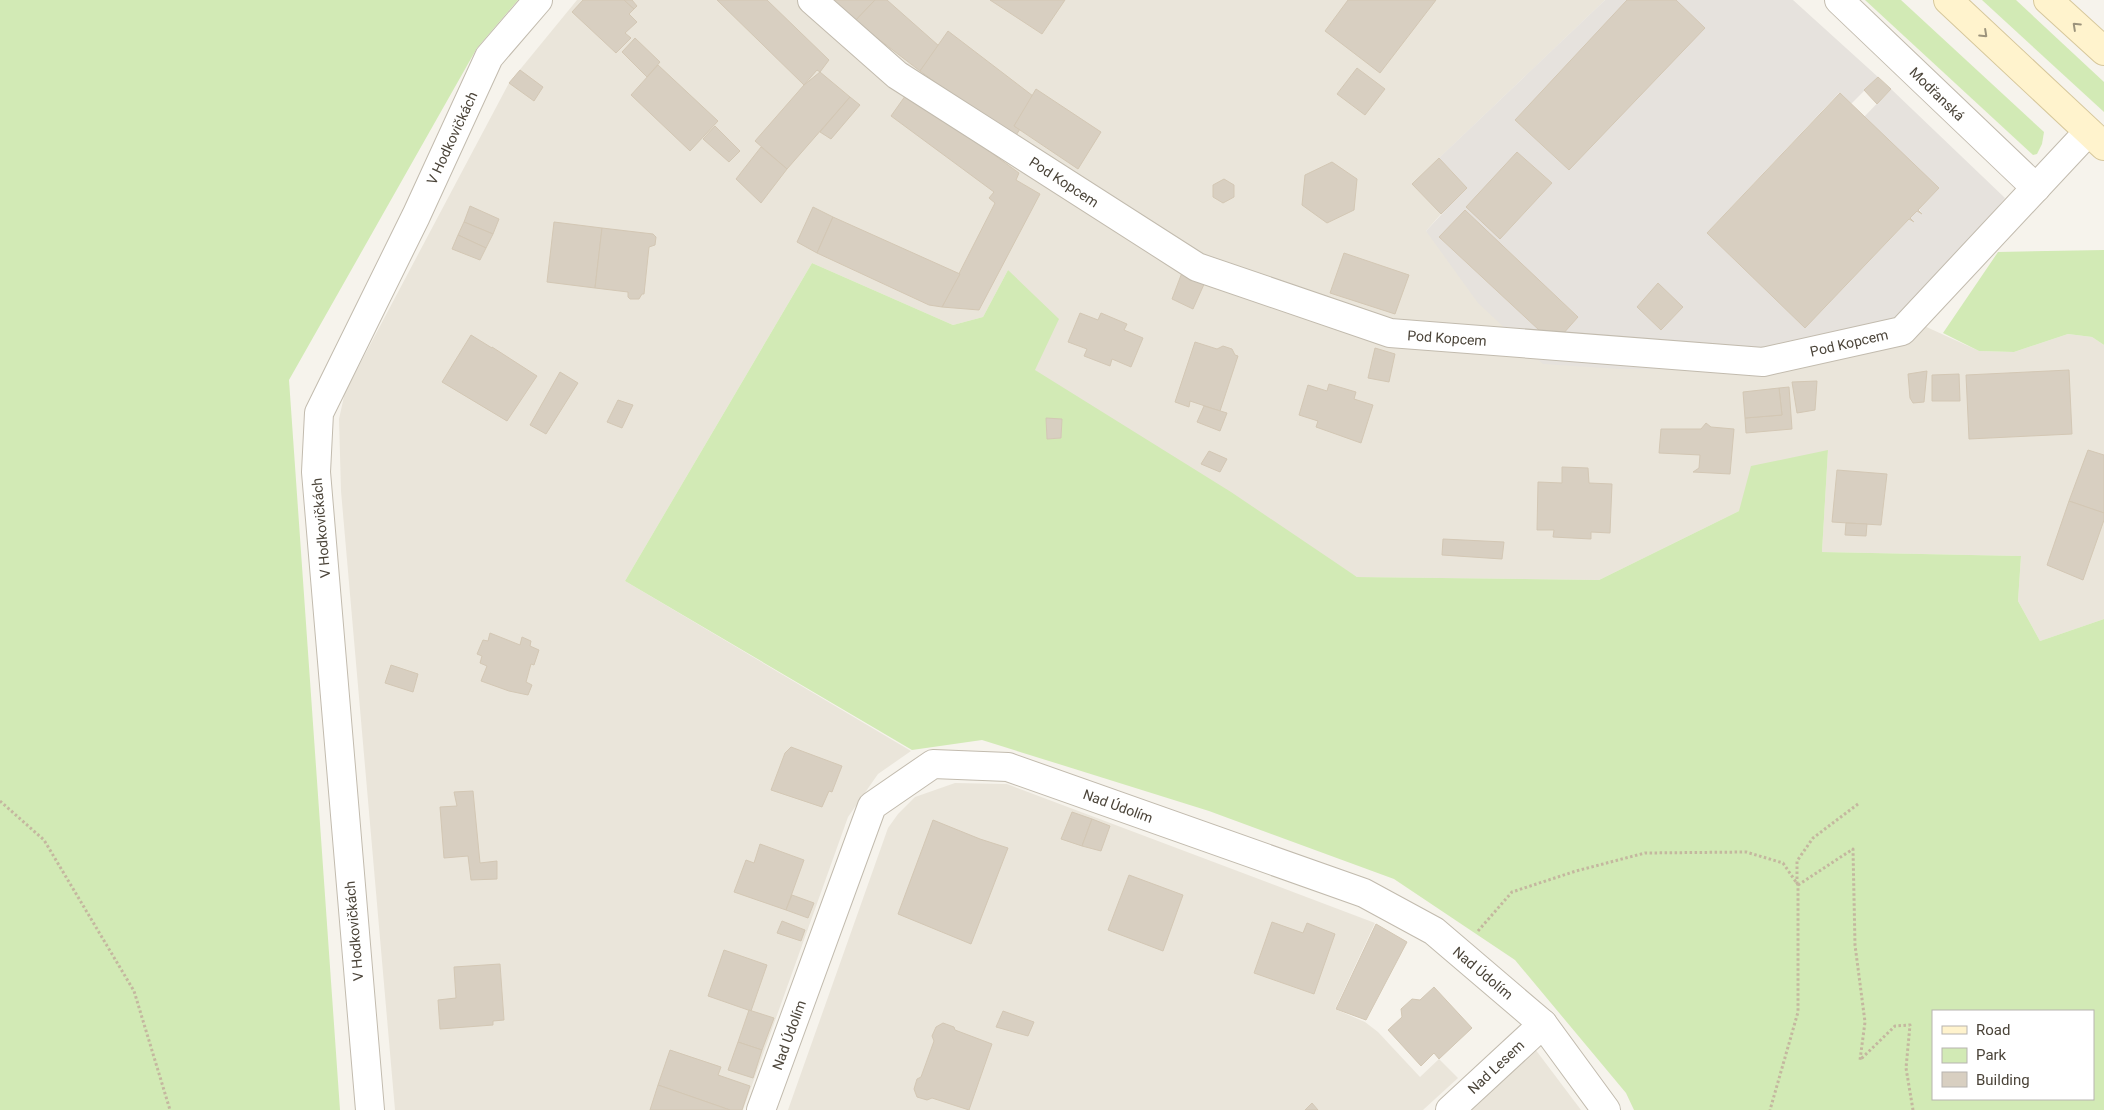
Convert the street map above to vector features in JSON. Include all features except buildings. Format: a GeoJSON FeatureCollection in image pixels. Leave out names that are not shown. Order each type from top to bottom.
{"type":"FeatureCollection","features":[{"type":"Feature","properties":{"kind":"main road"},"geometry":{"type":"LineString","coordinates":[[1948,0],[2096,139]]}},
{"type":"Feature","properties":{"kind":"main road"},"geometry":{"type":"LineString","coordinates":[[2048,0],[2104,51]]}},
{"type":"Feature","properties":{"kind":"street","name":"V Hodkovičkách"},"geometry":{"type":"LineString","coordinates":[[370,1110],[316,472],[319,413],[416,216],[489,57],[538,0]]}},
{"type":"Feature","properties":{"kind":"street","name":"Pod Kopcem"},"geometry":{"type":"LineString","coordinates":[[812,0],[897,75],[1197,267],[1390,333],[1762,362],[1902,331],[2036,188],[2096,139]]}},
{"type":"Feature","properties":{"kind":"street","name":"Modřanská"},"geometry":{"type":"LineString","coordinates":[[1839,0],[2036,188]]}},
{"type":"Feature","properties":{"kind":"street","name":"Nad Údolím"},"geometry":{"type":"LineString","coordinates":[[761,1110],[872,806],[933,764],[1008,766],[1364,893],[1434,931],[1543,1024],[1606,1110]]}},
{"type":"Feature","properties":{"kind":"street","name":"Nad Lesem"},"geometry":{"type":"LineString","coordinates":[[1450,1110],[1543,1024]]}},
{"type":"Feature","properties":{"kind":"path"},"geometry":{"type":"LineString","coordinates":[[0,801],[44,840],[134,991],[170,1110]]}},
{"type":"Feature","properties":{"kind":"path"},"geometry":{"type":"LineString","coordinates":[[1770,1110],[1798,1012],[1797,861],[1813,838],[1858,804]]}},
{"type":"Feature","properties":{"kind":"path"},"geometry":{"type":"LineString","coordinates":[[1798,885],[1854,850],[1855,945],[1866,1022],[1860,1060],[1895,1026],[1910,1025],[1906,1068],[1913,1110]]}},
{"type":"Feature","properties":{"kind":"path"},"geometry":{"type":"LineString","coordinates":[[1459,952],[1512,892],[1576,870],[1645,853],[1746,852],[1783,863],[1798,885]]}},
{"type":"Feature","properties":{"kind":"shaded area"},"geometry":{"type":"Polygon","coordinates":[[[577,0],[1605,0],[1412,184],[1441,214],[1426,231],[1620,369],[1647,368],[1909,319],[1979,351],[2014,352],[2068,334],[2092,337],[2104,345],[2104,619],[2040,641],[2018,601],[2021,556],[1822,552],[1828,450],[1739,511],[1599,580],[1357,577],[1034,370],[1008,270],[983,317],[953,325],[812,263],[625,581],[911,751],[878,774],[848,817],[743,1110],[395,1110],[341,491],[339,419],[345,392],[509,83],[577,0]]]}},
{"type":"Feature","properties":{"kind":"shaded area"},"geometry":{"type":"Polygon","coordinates":[[[1605,0],[1793,0],[1878,77],[1851,104],[1839,93],[1707,233],[1805,327],[1909,219],[1914,223],[1910,218],[1917,211],[1922,214],[1864,117],[1891,89],[2005,198],[1909,319],[1758,369],[1620,369],[1543,364],[1478,303],[1426,231],[1466,188],[1439,158],[1605,0]]]}},
{"type":"Feature","properties":{"kind":"shaded area"},"geometry":{"type":"Polygon","coordinates":[[[955,783],[1007,784],[1375,923],[1335,1009],[1365,1022],[1378,1032],[1420,1077],[1439,1059],[1458,1078],[1423,1110],[788,1110],[888,828],[898,814],[915,797],[955,783]]]}},
{"type":"Feature","properties":{"kind":"shaded area"},"geometry":{"type":"Polygon","coordinates":[[[1535,1049],[1581,1110],[1469,1110],[1535,1049]]]}},
{"type":"Feature","properties":{"kind":"green space"},"geometry":{"type":"Polygon","coordinates":[[[0,0],[518,0],[477,48],[289,380],[340,1110],[0,1110],[0,0]]]}},
{"type":"Feature","properties":{"kind":"green space"},"geometry":{"type":"Polygon","coordinates":[[[1865,0],[1901,0],[2044,132],[2042,144],[2037,154],[2033,155],[1865,0]]]}},
{"type":"Feature","properties":{"kind":"green space"},"geometry":{"type":"Polygon","coordinates":[[[1982,0],[2016,0],[2104,82],[2104,112],[1982,0]]]}},
{"type":"Feature","properties":{"kind":"green space"},"geometry":{"type":"Polygon","coordinates":[[[2104,250],[2104,345],[2092,337],[2068,334],[2014,352],[1979,351],[1943,333],[1998,252],[2104,250]]]}},
{"type":"Feature","properties":{"kind":"green space"},"geometry":{"type":"Polygon","coordinates":[[[812,263],[953,325],[983,317],[1008,270],[1059,319],[1035,370],[1231,492],[1357,577],[1599,580],[1739,511],[1751,466],[1828,450],[1822,552],[2021,556],[2018,601],[2040,641],[2104,619],[2104,1110],[1634,1110],[1626,1093],[1515,960],[1394,879],[1209,811],[982,740],[912,750],[625,581],[812,263]],[[1046,419],[1047,439],[1061,438],[1062,419],[1046,419]]]}}]}
